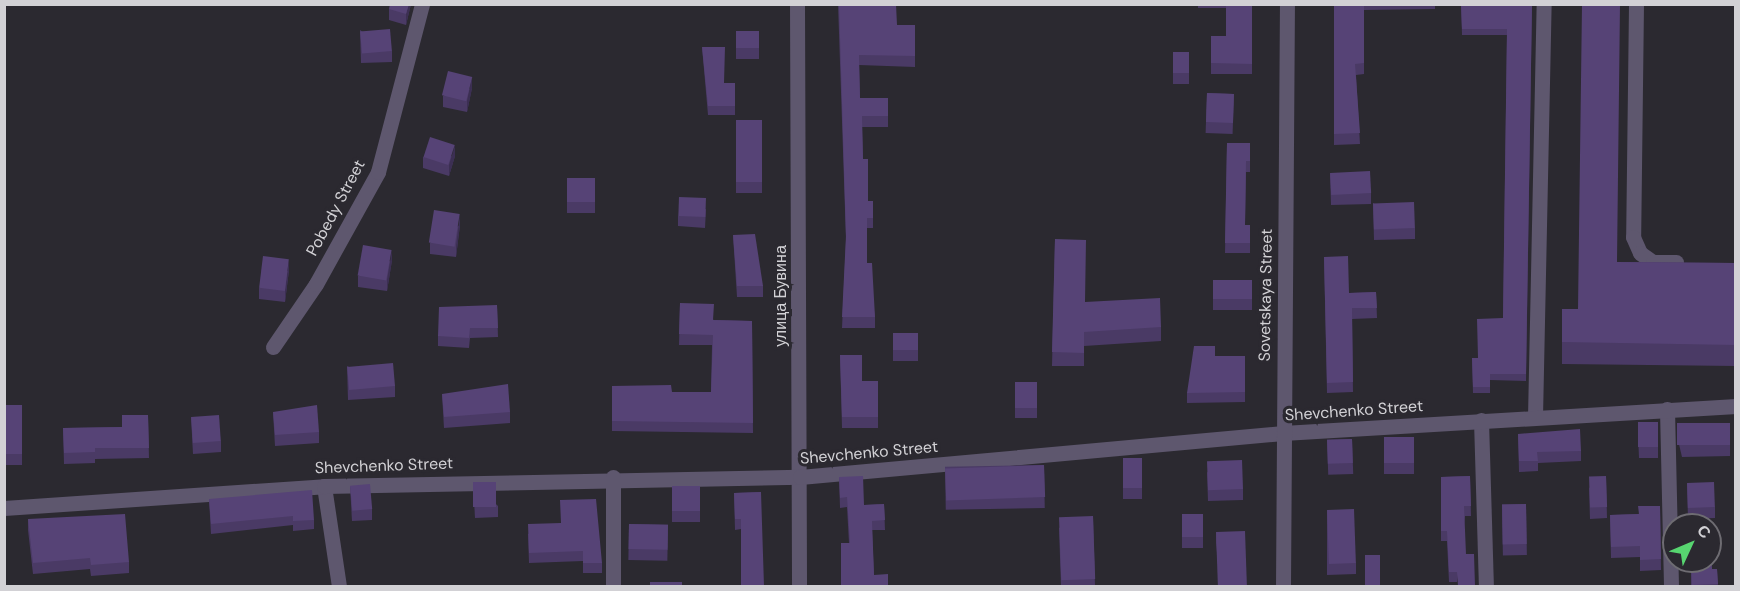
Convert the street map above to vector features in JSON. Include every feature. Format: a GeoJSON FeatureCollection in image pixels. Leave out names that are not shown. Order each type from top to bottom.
{"type":"FeatureCollection","features":[{"type":"Feature","properties":{"kind":"street","name":"Pobedy Street"},"geometry":{"type":"LineString","coordinates":[[273,347],[316,284],[378,172],[422,4]]}},
{"type":"Feature","properties":{"kind":"street","name":"улица Бувина"},"geometry":{"type":"LineString","coordinates":[[797,4],[800,586]]}},
{"type":"Feature","properties":{"kind":"street","name":"Sovetskaya Street"},"geometry":{"type":"LineString","coordinates":[[1283,586],[1287,4]]}},
{"type":"Feature","properties":{"kind":"street"},"geometry":{"type":"LineString","coordinates":[[1534,417],[1544,4]]}},
{"type":"Feature","properties":{"kind":"street"},"geometry":{"type":"LineString","coordinates":[[1636,4],[1633,237],[1640,254],[1653,262],[1689,263]]}},
{"type":"Feature","properties":{"kind":"street","name":"Shevchenko Street"},"geometry":{"type":"LineString","coordinates":[[4,508],[324,486],[613,477],[800,477],[1283,433],[1736,406]]}},
{"type":"Feature","properties":{"kind":"street"},"geometry":{"type":"LineString","coordinates":[[1667,410],[1671,586]]}},
{"type":"Feature","properties":{"kind":"street"},"geometry":{"type":"LineString","coordinates":[[1481,420],[1486,586]]}},
{"type":"Feature","properties":{"kind":"street"},"geometry":{"type":"LineString","coordinates":[[613,477],[613,586]]}},
{"type":"Feature","properties":{"kind":"street"},"geometry":{"type":"LineString","coordinates":[[324,486],[339,586]]}},
{"type":"Feature","properties":{"kind":"building"},"geometry":{"type":"Polygon","coordinates":[[[390,4],[409,4],[406,14],[389,9],[390,4]]]}},
{"type":"Feature","properties":{"kind":"building"},"geometry":{"type":"Polygon","coordinates":[[[839,4],[896,4],[897,25],[915,25],[915,56],[859,55],[860,98],[888,98],[888,116],[862,116],[863,159],[868,159],[868,201],[873,201],[873,218],[867,218],[867,263],[872,263],[875,317],[842,317],[846,236],[839,4]]]}},
{"type":"Feature","properties":{"kind":"building"},"geometry":{"type":"Polygon","coordinates":[[[1226,4],[1252,4],[1252,64],[1211,63],[1211,36],[1226,36],[1226,4]]]}},
{"type":"Feature","properties":{"kind":"building"},"geometry":{"type":"Polygon","coordinates":[[[1334,4],[1364,4],[1364,63],[1355,64],[1360,133],[1334,134],[1334,4]]]}},
{"type":"Feature","properties":{"kind":"building"},"geometry":{"type":"Polygon","coordinates":[[[1461,4],[1532,4],[1526,374],[1490,374],[1490,387],[1473,387],[1472,358],[1478,358],[1477,319],[1503,318],[1507,29],[1462,29],[1461,4]]]}},
{"type":"Feature","properties":{"kind":"building"},"geometry":{"type":"Polygon","coordinates":[[[1582,4],[1620,4],[1617,262],[1736,263],[1736,345],[1562,342],[1562,309],[1578,309],[1582,4]]]}},
{"type":"Feature","properties":{"kind":"building"},"geometry":{"type":"Polygon","coordinates":[[[390,29],[392,51],[362,54],[360,32],[390,29]]]}},
{"type":"Feature","properties":{"kind":"building"},"geometry":{"type":"Polygon","coordinates":[[[736,31],[759,31],[759,48],[736,48],[736,31]]]}},
{"type":"Feature","properties":{"kind":"building"},"geometry":{"type":"Polygon","coordinates":[[[702,47],[725,47],[724,83],[735,83],[735,106],[708,106],[702,47]]]}},
{"type":"Feature","properties":{"kind":"building"},"geometry":{"type":"Polygon","coordinates":[[[1173,52],[1189,52],[1189,73],[1173,73],[1173,52]]]}},
{"type":"Feature","properties":{"kind":"building"},"geometry":{"type":"Polygon","coordinates":[[[448,71],[472,77],[466,101],[442,95],[448,71]]]}},
{"type":"Feature","properties":{"kind":"building"},"geometry":{"type":"Polygon","coordinates":[[[1207,93],[1234,94],[1233,123],[1206,122],[1207,93]]]}},
{"type":"Feature","properties":{"kind":"building"},"geometry":{"type":"Polygon","coordinates":[[[736,120],[762,120],[762,182],[736,182],[736,120]]]}},
{"type":"Feature","properties":{"kind":"building"},"geometry":{"type":"Polygon","coordinates":[[[430,137],[455,145],[448,165],[424,157],[430,137]]]}},
{"type":"Feature","properties":{"kind":"building"},"geometry":{"type":"Polygon","coordinates":[[[1227,143],[1250,143],[1250,161],[1246,161],[1245,225],[1250,225],[1250,243],[1225,243],[1227,143]]]}},
{"type":"Feature","properties":{"kind":"building"},"geometry":{"type":"Polygon","coordinates":[[[1370,171],[1371,193],[1331,195],[1330,173],[1370,171]]]}},
{"type":"Feature","properties":{"kind":"building"},"geometry":{"type":"Polygon","coordinates":[[[567,178],[595,178],[595,202],[567,202],[567,178]]]}},
{"type":"Feature","properties":{"kind":"building"},"geometry":{"type":"Polygon","coordinates":[[[679,197],[706,198],[705,217],[678,216],[679,197]]]}},
{"type":"Feature","properties":{"kind":"building"},"geometry":{"type":"Polygon","coordinates":[[[1414,202],[1415,228],[1374,229],[1373,203],[1414,202]]]}},
{"type":"Feature","properties":{"kind":"building"},"geometry":{"type":"Polygon","coordinates":[[[434,210],[460,214],[455,247],[429,243],[434,210]]]}},
{"type":"Feature","properties":{"kind":"building"},"geometry":{"type":"Polygon","coordinates":[[[755,234],[763,286],[737,286],[733,235],[755,234]]]}},
{"type":"Feature","properties":{"kind":"building"},"geometry":{"type":"Polygon","coordinates":[[[1055,239],[1086,240],[1085,302],[1160,298],[1161,327],[1084,332],[1084,353],[1052,352],[1055,239]]]}},
{"type":"Feature","properties":{"kind":"building"},"geometry":{"type":"Polygon","coordinates":[[[363,245],[392,250],[386,281],[358,276],[363,245]]]}},
{"type":"Feature","properties":{"kind":"building"},"geometry":{"type":"Polygon","coordinates":[[[263,256],[289,259],[285,291],[259,288],[263,256]]]}},
{"type":"Feature","properties":{"kind":"building"},"geometry":{"type":"Polygon","coordinates":[[[1348,256],[1349,293],[1376,292],[1377,308],[1352,308],[1353,382],[1327,383],[1324,257],[1348,256]]]}},
{"type":"Feature","properties":{"kind":"building"},"geometry":{"type":"Polygon","coordinates":[[[1213,280],[1252,280],[1252,299],[1213,299],[1213,280]]]}},
{"type":"Feature","properties":{"kind":"building"},"geometry":{"type":"Polygon","coordinates":[[[680,303],[714,304],[713,320],[752,321],[753,423],[612,421],[612,386],[671,385],[672,392],[711,392],[713,335],[679,334],[680,303]]]}},
{"type":"Feature","properties":{"kind":"building"},"geometry":{"type":"Polygon","coordinates":[[[497,305],[498,328],[470,328],[469,338],[438,336],[439,307],[497,305]]]}},
{"type":"Feature","properties":{"kind":"building"},"geometry":{"type":"Polygon","coordinates":[[[893,333],[918,333],[918,350],[893,350],[893,333]]]}},
{"type":"Feature","properties":{"kind":"building"},"geometry":{"type":"Polygon","coordinates":[[[1194,346],[1215,346],[1215,356],[1245,356],[1245,392],[1187,393],[1194,346]]]}},
{"type":"Feature","properties":{"kind":"building"},"geometry":{"type":"Polygon","coordinates":[[[840,355],[862,355],[862,381],[878,381],[878,417],[842,417],[840,355]]]}},
{"type":"Feature","properties":{"kind":"building"},"geometry":{"type":"Polygon","coordinates":[[[393,363],[395,386],[349,390],[347,367],[393,363]]]}},
{"type":"Feature","properties":{"kind":"building"},"geometry":{"type":"Polygon","coordinates":[[[1015,382],[1037,382],[1037,408],[1015,408],[1015,382]]]}},
{"type":"Feature","properties":{"kind":"building"},"geometry":{"type":"Polygon","coordinates":[[[508,384],[510,412],[444,417],[442,394],[508,384]]]}},
{"type":"Feature","properties":{"kind":"building"},"geometry":{"type":"Polygon","coordinates":[[[4,405],[22,405],[22,454],[4,454],[4,405]]]}},
{"type":"Feature","properties":{"kind":"building"},"geometry":{"type":"Polygon","coordinates":[[[317,405],[319,432],[275,435],[273,412],[317,405]]]}},
{"type":"Feature","properties":{"kind":"building"},"geometry":{"type":"Polygon","coordinates":[[[122,415],[148,415],[149,448],[95,448],[95,452],[64,453],[63,428],[122,427],[122,415]]]}},
{"type":"Feature","properties":{"kind":"building"},"geometry":{"type":"Polygon","coordinates":[[[219,415],[221,441],[193,443],[191,417],[219,415]]]}},
{"type":"Feature","properties":{"kind":"building"},"geometry":{"type":"Polygon","coordinates":[[[1638,422],[1658,422],[1658,447],[1638,447],[1638,422]]]}},
{"type":"Feature","properties":{"kind":"building"},"geometry":{"type":"Polygon","coordinates":[[[1677,423],[1730,423],[1730,445],[1677,445],[1677,423]]]}},
{"type":"Feature","properties":{"kind":"building"},"geometry":{"type":"Polygon","coordinates":[[[1580,429],[1581,451],[1537,452],[1538,461],[1519,461],[1518,434],[1580,429]]]}},
{"type":"Feature","properties":{"kind":"building"},"geometry":{"type":"Polygon","coordinates":[[[1384,437],[1414,437],[1414,463],[1384,463],[1384,437]]]}},
{"type":"Feature","properties":{"kind":"building"},"geometry":{"type":"Polygon","coordinates":[[[1352,439],[1353,463],[1328,464],[1327,440],[1352,439]]]}},
{"type":"Feature","properties":{"kind":"building"},"geometry":{"type":"Polygon","coordinates":[[[1123,458],[1142,458],[1142,488],[1123,488],[1123,458]]]}},
{"type":"Feature","properties":{"kind":"building"},"geometry":{"type":"Polygon","coordinates":[[[1242,460],[1243,489],[1208,490],[1207,461],[1242,460]]]}},
{"type":"Feature","properties":{"kind":"building"},"geometry":{"type":"Polygon","coordinates":[[[1044,465],[1045,497],[946,500],[945,468],[1044,465]]]}},
{"type":"Feature","properties":{"kind":"building"},"geometry":{"type":"Polygon","coordinates":[[[863,476],[864,505],[884,504],[885,520],[872,521],[874,575],[888,574],[888,586],[841,586],[841,543],[850,543],[847,497],[840,498],[839,477],[863,476]]]}},
{"type":"Feature","properties":{"kind":"building"},"geometry":{"type":"Polygon","coordinates":[[[1470,476],[1471,506],[1464,506],[1466,554],[1474,554],[1475,586],[1458,586],[1457,572],[1449,572],[1447,531],[1441,531],[1441,477],[1470,476]]]}},
{"type":"Feature","properties":{"kind":"building"},"geometry":{"type":"Polygon","coordinates":[[[1606,476],[1607,507],[1590,508],[1589,477],[1606,476]]]}},
{"type":"Feature","properties":{"kind":"building"},"geometry":{"type":"Polygon","coordinates":[[[473,482],[496,482],[496,507],[473,507],[473,482]]]}},
{"type":"Feature","properties":{"kind":"building"},"geometry":{"type":"Polygon","coordinates":[[[1714,482],[1715,507],[1688,508],[1687,483],[1714,482]]]}},
{"type":"Feature","properties":{"kind":"building"},"geometry":{"type":"Polygon","coordinates":[[[370,484],[372,509],[352,511],[350,486],[370,484]]]}},
{"type":"Feature","properties":{"kind":"building"},"geometry":{"type":"Polygon","coordinates":[[[672,486],[700,486],[700,511],[672,511],[672,486]]]}},
{"type":"Feature","properties":{"kind":"building"},"geometry":{"type":"Polygon","coordinates":[[[312,490],[314,520],[293,521],[293,516],[211,524],[209,499],[312,490]]]}},
{"type":"Feature","properties":{"kind":"building"},"geometry":{"type":"Polygon","coordinates":[[[761,492],[764,586],[741,586],[741,519],[735,519],[734,493],[761,492]]]}},
{"type":"Feature","properties":{"kind":"building"},"geometry":{"type":"Polygon","coordinates":[[[596,499],[602,563],[583,563],[583,551],[529,553],[528,524],[561,523],[560,500],[596,499]]]}},
{"type":"Feature","properties":{"kind":"building"},"geometry":{"type":"Polygon","coordinates":[[[1502,504],[1526,504],[1527,544],[1503,544],[1502,504]]]}},
{"type":"Feature","properties":{"kind":"building"},"geometry":{"type":"Polygon","coordinates":[[[1638,506],[1660,506],[1661,559],[1640,560],[1640,546],[1611,547],[1610,515],[1639,514],[1638,506]]]}},
{"type":"Feature","properties":{"kind":"building"},"geometry":{"type":"Polygon","coordinates":[[[1354,509],[1356,563],[1329,564],[1327,510],[1354,509]]]}},
{"type":"Feature","properties":{"kind":"building"},"geometry":{"type":"Polygon","coordinates":[[[125,514],[129,562],[91,565],[90,558],[33,563],[28,519],[125,514]]]}},
{"type":"Feature","properties":{"kind":"building"},"geometry":{"type":"Polygon","coordinates":[[[1182,514],[1203,514],[1203,537],[1182,537],[1182,514]]]}},
{"type":"Feature","properties":{"kind":"building"},"geometry":{"type":"Polygon","coordinates":[[[1093,516],[1095,579],[1061,580],[1059,517],[1093,516]]]}},
{"type":"Feature","properties":{"kind":"building"},"geometry":{"type":"Polygon","coordinates":[[[629,524],[668,525],[668,550],[629,549],[629,524]]]}},
{"type":"Feature","properties":{"kind":"building"},"geometry":{"type":"Polygon","coordinates":[[[1245,531],[1247,586],[1218,586],[1216,532],[1245,531]]]}},
{"type":"Feature","properties":{"kind":"building"},"geometry":{"type":"Polygon","coordinates":[[[1365,555],[1380,555],[1380,586],[1365,586],[1365,555]]]}},
{"type":"Feature","properties":{"kind":"building"},"geometry":{"type":"Polygon","coordinates":[[[1692,573],[1717,573],[1718,584],[1692,585],[1692,573]]]}},
{"type":"Feature","properties":{"kind":"building"},"geometry":{"type":"Polygon","coordinates":[[[650,582],[682,582],[682,586],[650,586],[650,582]]]}}]}
